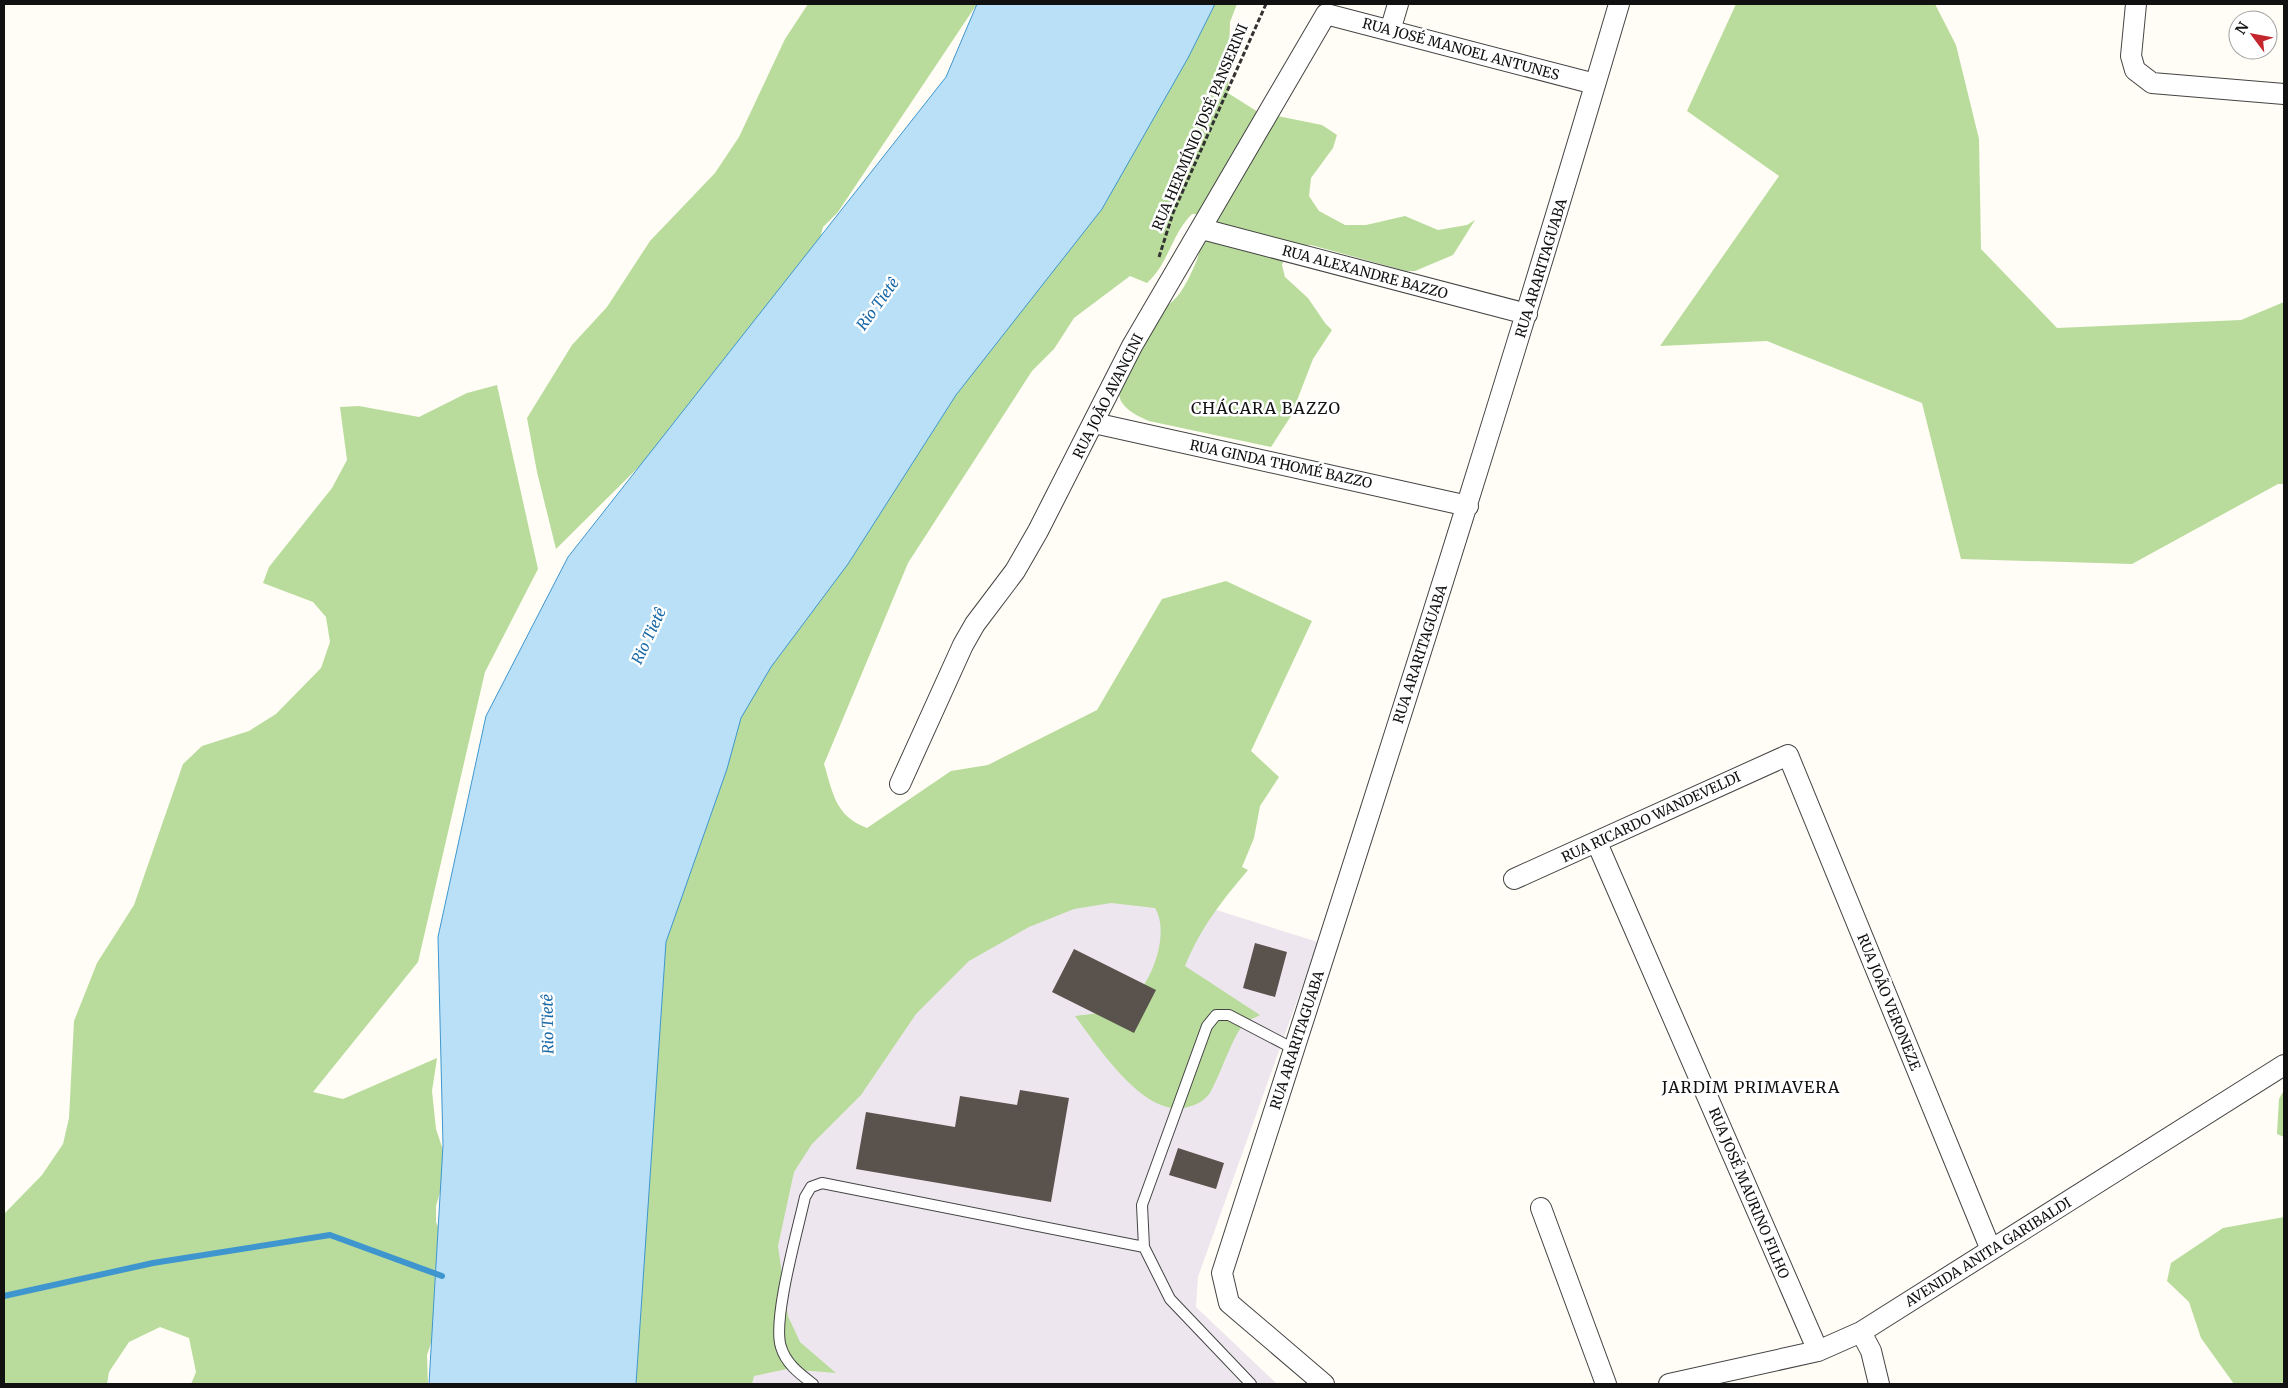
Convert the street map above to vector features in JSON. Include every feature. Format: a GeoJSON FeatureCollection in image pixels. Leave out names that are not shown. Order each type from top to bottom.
{"type":"FeatureCollection","features":[{"type":"Feature","properties":{"kind":"street"},"geometry":{"type":"LineString","coordinates":[[1390,31],[1398,4]]}},
{"type":"Feature","properties":{"kind":"street","name":"RUA ARARITAGUABA"},"geometry":{"type":"LineString","coordinates":[[1324,1384],[1229,1303],[1222,1273],[1468,506],[1619,4]]}},
{"type":"Feature","properties":{"kind":"street"},"geometry":{"type":"LineString","coordinates":[[2136,4],[2132,56],[2135,70],[2152,83],[2284,94]]}},
{"type":"Feature","properties":{"kind":"street","name":"RUA JOSÉ MANOEL ANTUNES"},"geometry":{"type":"LineString","coordinates":[[1326,14],[1595,84]]}},
{"type":"Feature","properties":{"kind":"street","name":"RUA JOÃO AVANCINI"},"geometry":{"type":"LineString","coordinates":[[900,784],[963,645],[975,624],[1015,571],[1094,423],[1132,346],[1326,14]]}},
{"type":"Feature","properties":{"kind":"street","name":"RUA ALEXANDRE BAZZO"},"geometry":{"type":"LineString","coordinates":[[1202,229],[1527,314]]}},
{"type":"Feature","properties":{"kind":"street","name":"RUA GINDA THOMÉ BAZZO"},"geometry":{"type":"LineString","coordinates":[[1094,423],[1468,506]]}},
{"type":"Feature","properties":{"kind":"street","name":"RUA RICARDO WANDEVELDI"},"geometry":{"type":"LineString","coordinates":[[1514,879],[1788,755]]}},
{"type":"Feature","properties":{"kind":"street","name":"RUA JOÃO VERONEZE"},"geometry":{"type":"LineString","coordinates":[[1788,755],[1991,1250]]}},
{"type":"Feature","properties":{"kind":"street","name":"RUA JOSÉ MAURINO FILHO"},"geometry":{"type":"LineString","coordinates":[[1597,843],[1818,1351]]}},
{"type":"Feature","properties":{"kind":"street","name":"AVENIDA ANITA GARIBALDI"},"geometry":{"type":"LineString","coordinates":[[1669,1384],[1696,1381],[1818,1351],[1861,1332],[2284,1065]]}},
{"type":"Feature","properties":{"kind":"street"},"geometry":{"type":"LineString","coordinates":[[1541,1208],[1606,1384]]}},
{"type":"Feature","properties":{"kind":"street"},"geometry":{"type":"LineString","coordinates":[[1861,1332],[1871,1351],[1879,1384]]}},
{"type":"Feature","properties":{"kind":"lane"},"geometry":{"type":"LineString","coordinates":[[1251,1384],[1170,1299],[1144,1247],[1142,1204],[1207,1026],[1216,1015],[1229,1015],[1294,1049]]}},
{"type":"Feature","properties":{"kind":"lane"},"geometry":{"type":"LineString","coordinates":[[813,1384],[794,1370],[781,1347],[780,1312],[805,1197],[811,1187],[822,1183],[1144,1247]]}},
{"type":"Feature","properties":{"kind":"path","name":"RUA HERMÍNIO JOSÉ PANSERINI"},"geometry":{"type":"LineString","coordinates":[[1158,260],[1173,213],[1266,4]]}},
{"type":"Feature","properties":{"kind":"shaded area"},"geometry":{"type":"Polygon","coordinates":[[[1102,874],[1318,942],[1198,1277],[1196,1307],[1277,1384],[715,1384],[755,1176],[850,1026],[1102,874]]]}},
{"type":"Feature","properties":{"kind":"green space"},"geometry":{"type":"Polygon","coordinates":[[[808,4],[977,4],[838,212],[823,227],[817,251],[687,419],[556,549],[537,472],[527,418],[572,345],[607,307],[650,241],[715,173],[739,137],[785,39],[808,4]]]}},
{"type":"Feature","properties":{"kind":"green space"},"geometry":{"type":"Polygon","coordinates":[[[1147,4],[1237,4],[1230,22],[1228,93],[1258,112],[1322,125],[1337,135],[1333,148],[1311,178],[1309,196],[1319,211],[1345,225],[1366,225],[1405,216],[1438,230],[1467,225],[1475,220],[1453,255],[1415,271],[1406,271],[1311,245],[1295,247],[1286,254],[1282,265],[1285,277],[1308,298],[1332,330],[1313,359],[1291,416],[1271,447],[1149,421],[1127,408],[1119,395],[1122,378],[1141,339],[1154,319],[1180,293],[1195,266],[1202,243],[1203,223],[1200,214],[1192,214],[1179,231],[1160,267],[1147,283],[1130,276],[1074,318],[1054,349],[1032,371],[908,563],[824,764],[833,794],[842,810],[856,823],[867,828],[951,771],[988,765],[1097,710],[1162,599],[1226,581],[1312,621],[1251,751],[1279,777],[1260,806],[1254,838],[1242,867],[1248,870],[1212,915],[1185,966],[1260,1015],[1240,1029],[1208,1096],[1188,1107],[1172,1108],[1155,1102],[1139,1092],[1109,1061],[1075,1016],[1118,1009],[1139,992],[1154,964],[1159,949],[1160,920],[1155,908],[1111,903],[1074,909],[1029,927],[969,961],[916,1014],[861,1095],[812,1144],[794,1172],[778,1246],[788,1316],[800,1342],[836,1373],[787,1369],[754,1376],[752,1384],[610,1384],[633,849],[1147,4]]]}},
{"type":"Feature","properties":{"kind":"green space"},"geometry":{"type":"Polygon","coordinates":[[[1736,4],[1935,4],[1956,45],[1979,139],[1981,249],[2057,328],[2241,320],[2284,302],[2284,484],[2278,484],[2132,564],[1961,559],[1922,403],[1767,341],[1660,346],[1779,176],[1687,111],[1736,4]]]}},
{"type":"Feature","properties":{"kind":"green space"},"geometry":{"type":"Polygon","coordinates":[[[497,385],[538,569],[485,672],[418,962],[313,1092],[343,1099],[437,1058],[432,1091],[436,1129],[448,1165],[436,1206],[436,1222],[463,1280],[438,1322],[427,1355],[428,1384],[191,1384],[196,1372],[189,1338],[160,1327],[129,1342],[109,1372],[107,1384],[4,1384],[4,1214],[42,1175],[63,1144],[69,1118],[74,1021],[97,963],[134,905],[183,764],[202,746],[249,731],[276,714],[321,668],[330,642],[326,617],[313,602],[263,583],[269,567],[332,488],[347,460],[340,407],[359,406],[419,417],[467,393],[497,385]]]}},
{"type":"Feature","properties":{"kind":"green space"},"geometry":{"type":"Polygon","coordinates":[[[2284,1090],[2284,1137],[2277,1134],[2279,1099],[2284,1090]]]}},
{"type":"Feature","properties":{"kind":"green space"},"geometry":{"type":"Polygon","coordinates":[[[2284,1217],[2284,1384],[2234,1384],[2201,1338],[2189,1302],[2167,1281],[2171,1263],[2223,1228],[2284,1217]]]}},
{"type":"Feature","properties":{"kind":"water","name":"Rio Tietê"},"geometry":{"type":"Polygon","coordinates":[[[977,4],[1215,4],[1188,58],[1102,209],[956,395],[848,564],[771,667],[741,718],[727,769],[666,942],[636,1384],[429,1384],[443,1145],[438,937],[486,716],[568,557],[946,77],[977,4]]]}},
{"type":"Feature","properties":{"kind":"building"},"geometry":{"type":"Polygon","coordinates":[[[1255,943],[1287,952],[1275,997],[1243,988],[1255,943]]]}},
{"type":"Feature","properties":{"kind":"building"},"geometry":{"type":"Polygon","coordinates":[[[1074,949],[1156,990],[1134,1033],[1052,992],[1074,949]]]}},
{"type":"Feature","properties":{"kind":"building"},"geometry":{"type":"Polygon","coordinates":[[[1020,1090],[1069,1098],[1051,1202],[856,1169],[866,1112],[955,1127],[960,1096],[1017,1105],[1020,1090]]]}},
{"type":"Feature","properties":{"kind":"building"},"geometry":{"type":"Polygon","coordinates":[[[1178,1148],[1224,1163],[1216,1189],[1169,1175],[1178,1148]]]}},
{"type":"Feature","properties":{"kind":"waterway"},"geometry":{"type":"LineString","coordinates":[[4,1296],[153,1263],[330,1235],[442,1276]]}},
{"type":"Feature","properties":{"kind":"district","name":"CHÁCARA BAZZO"},"geometry":{"type":"Point","coordinates":[1266,408]}},
{"type":"Feature","properties":{"kind":"district","name":"JARDIM PRIMAVERA"},"geometry":{"type":"Point","coordinates":[1751,1087]}}]}
